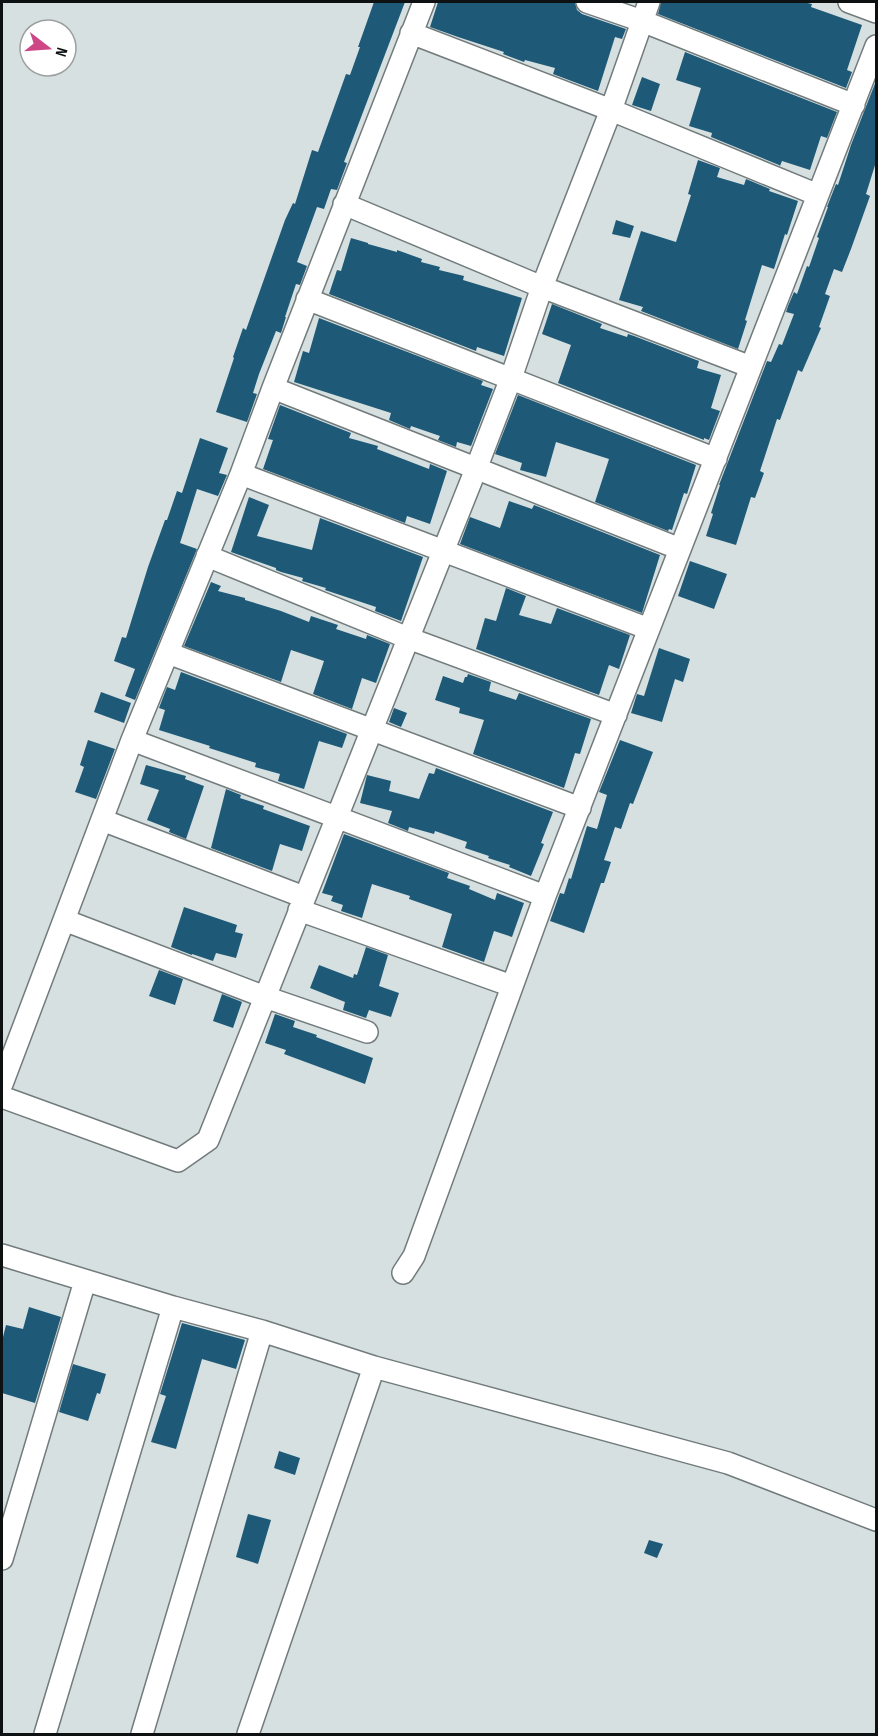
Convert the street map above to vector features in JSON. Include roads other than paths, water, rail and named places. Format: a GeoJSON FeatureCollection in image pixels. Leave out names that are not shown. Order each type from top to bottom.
{"type":"FeatureCollection","features":[{"type":"Feature","properties":{"kind":"street"},"geometry":{"type":"LineString","coordinates":[[2,1084],[132,740],[241,474],[424,2]]}},
{"type":"Feature","properties":{"kind":"street"},"geometry":{"type":"LineString","coordinates":[[587,2],[645,11],[854,105]]}},
{"type":"Feature","properties":{"kind":"street"},"geometry":{"type":"LineString","coordinates":[[849,2],[876,12]]}},
{"type":"Feature","properties":{"kind":"street"},"geometry":{"type":"LineString","coordinates":[[2,1097],[178,1161],[208,1140],[476,469],[511,378],[542,287],[611,110],[645,11]]}},
{"type":"Feature","properties":{"kind":"street"},"geometry":{"type":"LineString","coordinates":[[411,33],[611,110],[818,195]]}},
{"type":"Feature","properties":{"kind":"street"},"geometry":{"type":"LineString","coordinates":[[403,1273],[414,1256],[545,896],[876,46]]}},
{"type":"Feature","properties":{"kind":"street"},"geometry":{"type":"LineString","coordinates":[[344,204],[542,287],[751,367]]}},
{"type":"Feature","properties":{"kind":"street"},"geometry":{"type":"LineString","coordinates":[[307,299],[716,459]]}},
{"type":"Feature","properties":{"kind":"street"},"geometry":{"type":"LineString","coordinates":[[273,388],[680,549]]}},
{"type":"Feature","properties":{"kind":"street"},"geometry":{"type":"LineString","coordinates":[[241,474],[650,629]]}},
{"type":"Feature","properties":{"kind":"street"},"geometry":{"type":"LineString","coordinates":[[207,556],[408,638],[616,715]]}},
{"type":"Feature","properties":{"kind":"street"},"geometry":{"type":"LineString","coordinates":[[168,653],[580,808]]}},
{"type":"Feature","properties":{"kind":"street"},"geometry":{"type":"LineString","coordinates":[[132,740],[545,896]]}},
{"type":"Feature","properties":{"kind":"street"},"geometry":{"type":"LineString","coordinates":[[102,820],[302,904],[512,986]]}},
{"type":"Feature","properties":{"kind":"street"},"geometry":{"type":"LineString","coordinates":[[64,920],[265,997],[367,1032]]}},
{"type":"Feature","properties":{"kind":"street"},"geometry":{"type":"LineString","coordinates":[[2,1255],[173,1307],[262,1331],[374,1367],[728,1463],[876,1520]]}},
{"type":"Feature","properties":{"kind":"street"},"geometry":{"type":"LineString","coordinates":[[2,1559],[85,1281]]}},
{"type":"Feature","properties":{"kind":"street"},"geometry":{"type":"LineString","coordinates":[[45,1734],[173,1307]]}},
{"type":"Feature","properties":{"kind":"street"},"geometry":{"type":"LineString","coordinates":[[142,1734],[262,1331]]}},
{"type":"Feature","properties":{"kind":"street"},"geometry":{"type":"LineString","coordinates":[[248,1734],[374,1367]]}}]}
